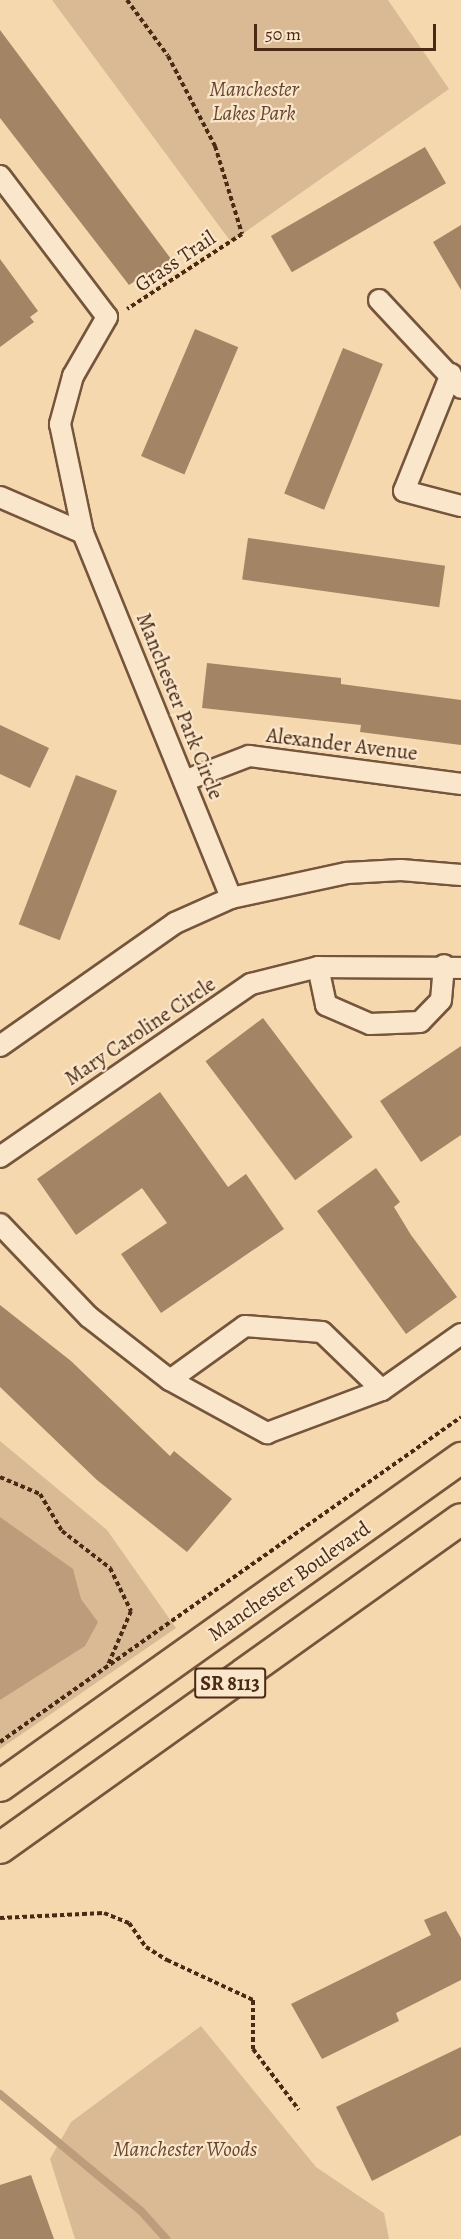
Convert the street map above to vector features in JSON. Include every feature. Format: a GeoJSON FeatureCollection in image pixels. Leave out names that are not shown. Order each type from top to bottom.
{"type":"FeatureCollection","features":[{"type":"Feature","properties":{"kind":"main road","name":"Manchester Boulevard"},"geometry":{"type":"LineString","coordinates":[[0,1786],[461,1458]]}},
{"type":"Feature","properties":{"kind":"main road","name":"SR 8113"},"geometry":{"type":"LineString","coordinates":[[0,1848],[461,1519]]}},
{"type":"Feature","properties":{"kind":"street","name":"Manchester Park Circle"},"geometry":{"type":"LineString","coordinates":[[0,176],[107,317],[74,376],[60,424],[83,533],[231,898]]}},
{"type":"Feature","properties":{"kind":"street"},"geometry":{"type":"LineString","coordinates":[[379,300],[456,381],[404,491],[461,506]]}},
{"type":"Feature","properties":{"kind":"street"},"geometry":{"type":"LineString","coordinates":[[0,497],[83,533]]}},
{"type":"Feature","properties":{"kind":"street","name":"Alexander Avenue"},"geometry":{"type":"LineString","coordinates":[[184,781],[249,756],[461,784]]}},
{"type":"Feature","properties":{"kind":"street"},"geometry":{"type":"LineString","coordinates":[[0,1046],[175,923],[231,898],[347,873],[401,870],[461,875]]}},
{"type":"Feature","properties":{"kind":"street","name":"Mary Caroline Circle"},"geometry":{"type":"LineString","coordinates":[[0,1157],[251,984],[318,967],[453,967],[441,1000],[420,1022],[370,1024],[326,1005],[318,967]]}},
{"type":"Feature","properties":{"kind":"street"},"geometry":{"type":"LineString","coordinates":[[0,1224],[89,1317],[170,1380],[267,1433],[382,1390],[461,1334]]}},
{"type":"Feature","properties":{"kind":"street"},"geometry":{"type":"LineString","coordinates":[[170,1380],[245,1326],[322,1332],[382,1390]]}},
{"type":"Feature","properties":{"kind":"path","name":"Grass Trail"},"geometry":{"type":"LineString","coordinates":[[123,311],[242,234],[215,146],[168,56],[127,0]]}},
{"type":"Feature","properties":{"kind":"path"},"geometry":{"type":"LineString","coordinates":[[0,1742],[461,1417]]}},
{"type":"Feature","properties":{"kind":"path"},"geometry":{"type":"LineString","coordinates":[[0,1477],[40,1494],[62,1531],[110,1568],[131,1611],[107,1667]]}},
{"type":"Feature","properties":{"kind":"path"},"geometry":{"type":"LineString","coordinates":[[0,1918],[104,1913],[129,1923],[146,1947],[167,1960],[253,2000],[253,2049],[299,2110]]}},
{"type":"Feature","properties":{"kind":"green space","name":"Manchester Lakes Park"},"geometry":{"type":"Polygon","coordinates":[[[52,0],[388,0],[449,89],[231,242],[52,0]]]}},
{"type":"Feature","properties":{"kind":"green space"},"geometry":{"type":"Polygon","coordinates":[[[0,1441],[107,1530],[176,1628],[0,1749],[0,1441]]]}},
{"type":"Feature","properties":{"kind":"green space","name":"Manchester Woods"},"geometry":{"type":"Polygon","coordinates":[[[201,2026],[316,2167],[384,2213],[389,2239],[75,2239],[50,2159],[71,2122],[201,2026]]]}},
{"type":"Feature","properties":{"kind":"shaded area"},"geometry":{"type":"Polygon","coordinates":[[[0,1517],[73,1569],[81,1599],[98,1622],[85,1646],[0,1700],[0,1517]]]}},
{"type":"Feature","properties":{"kind":"building"},"geometry":{"type":"Polygon","coordinates":[[[0,30],[174,263],[146,284],[141,277],[129,285],[0,118],[0,30]]]}},
{"type":"Feature","properties":{"kind":"building"},"geometry":{"type":"Polygon","coordinates":[[[425,147],[446,183],[292,272],[271,236],[425,147]]]}},
{"type":"Feature","properties":{"kind":"building"},"geometry":{"type":"Polygon","coordinates":[[[461,225],[461,290],[433,242],[461,225]]]}},
{"type":"Feature","properties":{"kind":"building"},"geometry":{"type":"Polygon","coordinates":[[[0,259],[38,311],[30,317],[34,322],[0,347],[0,259]]]}},
{"type":"Feature","properties":{"kind":"building"},"geometry":{"type":"Polygon","coordinates":[[[195,329],[238,347],[184,474],[141,456],[195,329]]]}},
{"type":"Feature","properties":{"kind":"building"},"geometry":{"type":"Polygon","coordinates":[[[343,348],[383,364],[324,510],[284,494],[343,348]]]}},
{"type":"Feature","properties":{"kind":"building"},"geometry":{"type":"Polygon","coordinates":[[[248,538],[445,566],[439,607],[242,580],[248,538]]]}},
{"type":"Feature","properties":{"kind":"building"},"geometry":{"type":"Polygon","coordinates":[[[207,663],[341,678],[341,684],[461,700],[461,745],[360,732],[361,725],[202,708],[207,663]]]}},
{"type":"Feature","properties":{"kind":"building"},"geometry":{"type":"Polygon","coordinates":[[[0,725],[49,748],[30,788],[0,774],[0,725]]]}},
{"type":"Feature","properties":{"kind":"building"},"geometry":{"type":"Polygon","coordinates":[[[76,775],[117,791],[60,940],[19,924],[76,775]]]}},
{"type":"Feature","properties":{"kind":"building"},"geometry":{"type":"Polygon","coordinates":[[[263,1018],[353,1137],[295,1180],[205,1061],[263,1018]]]}},
{"type":"Feature","properties":{"kind":"building"},"geometry":{"type":"Polygon","coordinates":[[[461,1046],[461,1135],[421,1162],[380,1101],[461,1046]]]}},
{"type":"Feature","properties":{"kind":"building"},"geometry":{"type":"Polygon","coordinates":[[[160,1092],[228,1187],[246,1174],[284,1229],[161,1313],[121,1254],[167,1223],[142,1188],[76,1235],[37,1179],[160,1092]]]}},
{"type":"Feature","properties":{"kind":"building"},"geometry":{"type":"Polygon","coordinates":[[[376,1168],[400,1202],[394,1207],[411,1235],[457,1297],[406,1334],[317,1211],[376,1168]]]}},
{"type":"Feature","properties":{"kind":"building"},"geometry":{"type":"Polygon","coordinates":[[[0,1305],[71,1361],[170,1456],[174,1451],[232,1499],[187,1552],[97,1480],[0,1387],[0,1305]]]}},
{"type":"Feature","properties":{"kind":"building"},"geometry":{"type":"Polygon","coordinates":[[[446,1911],[461,1938],[461,1980],[396,2013],[399,2021],[322,2059],[291,2004],[431,1935],[424,1920],[446,1911]]]}},
{"type":"Feature","properties":{"kind":"building"},"geometry":{"type":"Polygon","coordinates":[[[461,2047],[461,2135],[372,2181],[336,2107],[461,2047]]]}},
{"type":"Feature","properties":{"kind":"building"},"geometry":{"type":"Polygon","coordinates":[[[31,2175],[54,2239],[0,2239],[0,2185],[31,2175]]]}},
{"type":"Feature","properties":{"kind":"waterway"},"geometry":{"type":"LineString","coordinates":[[0,2094],[141,2211],[166,2239]]}}]}
